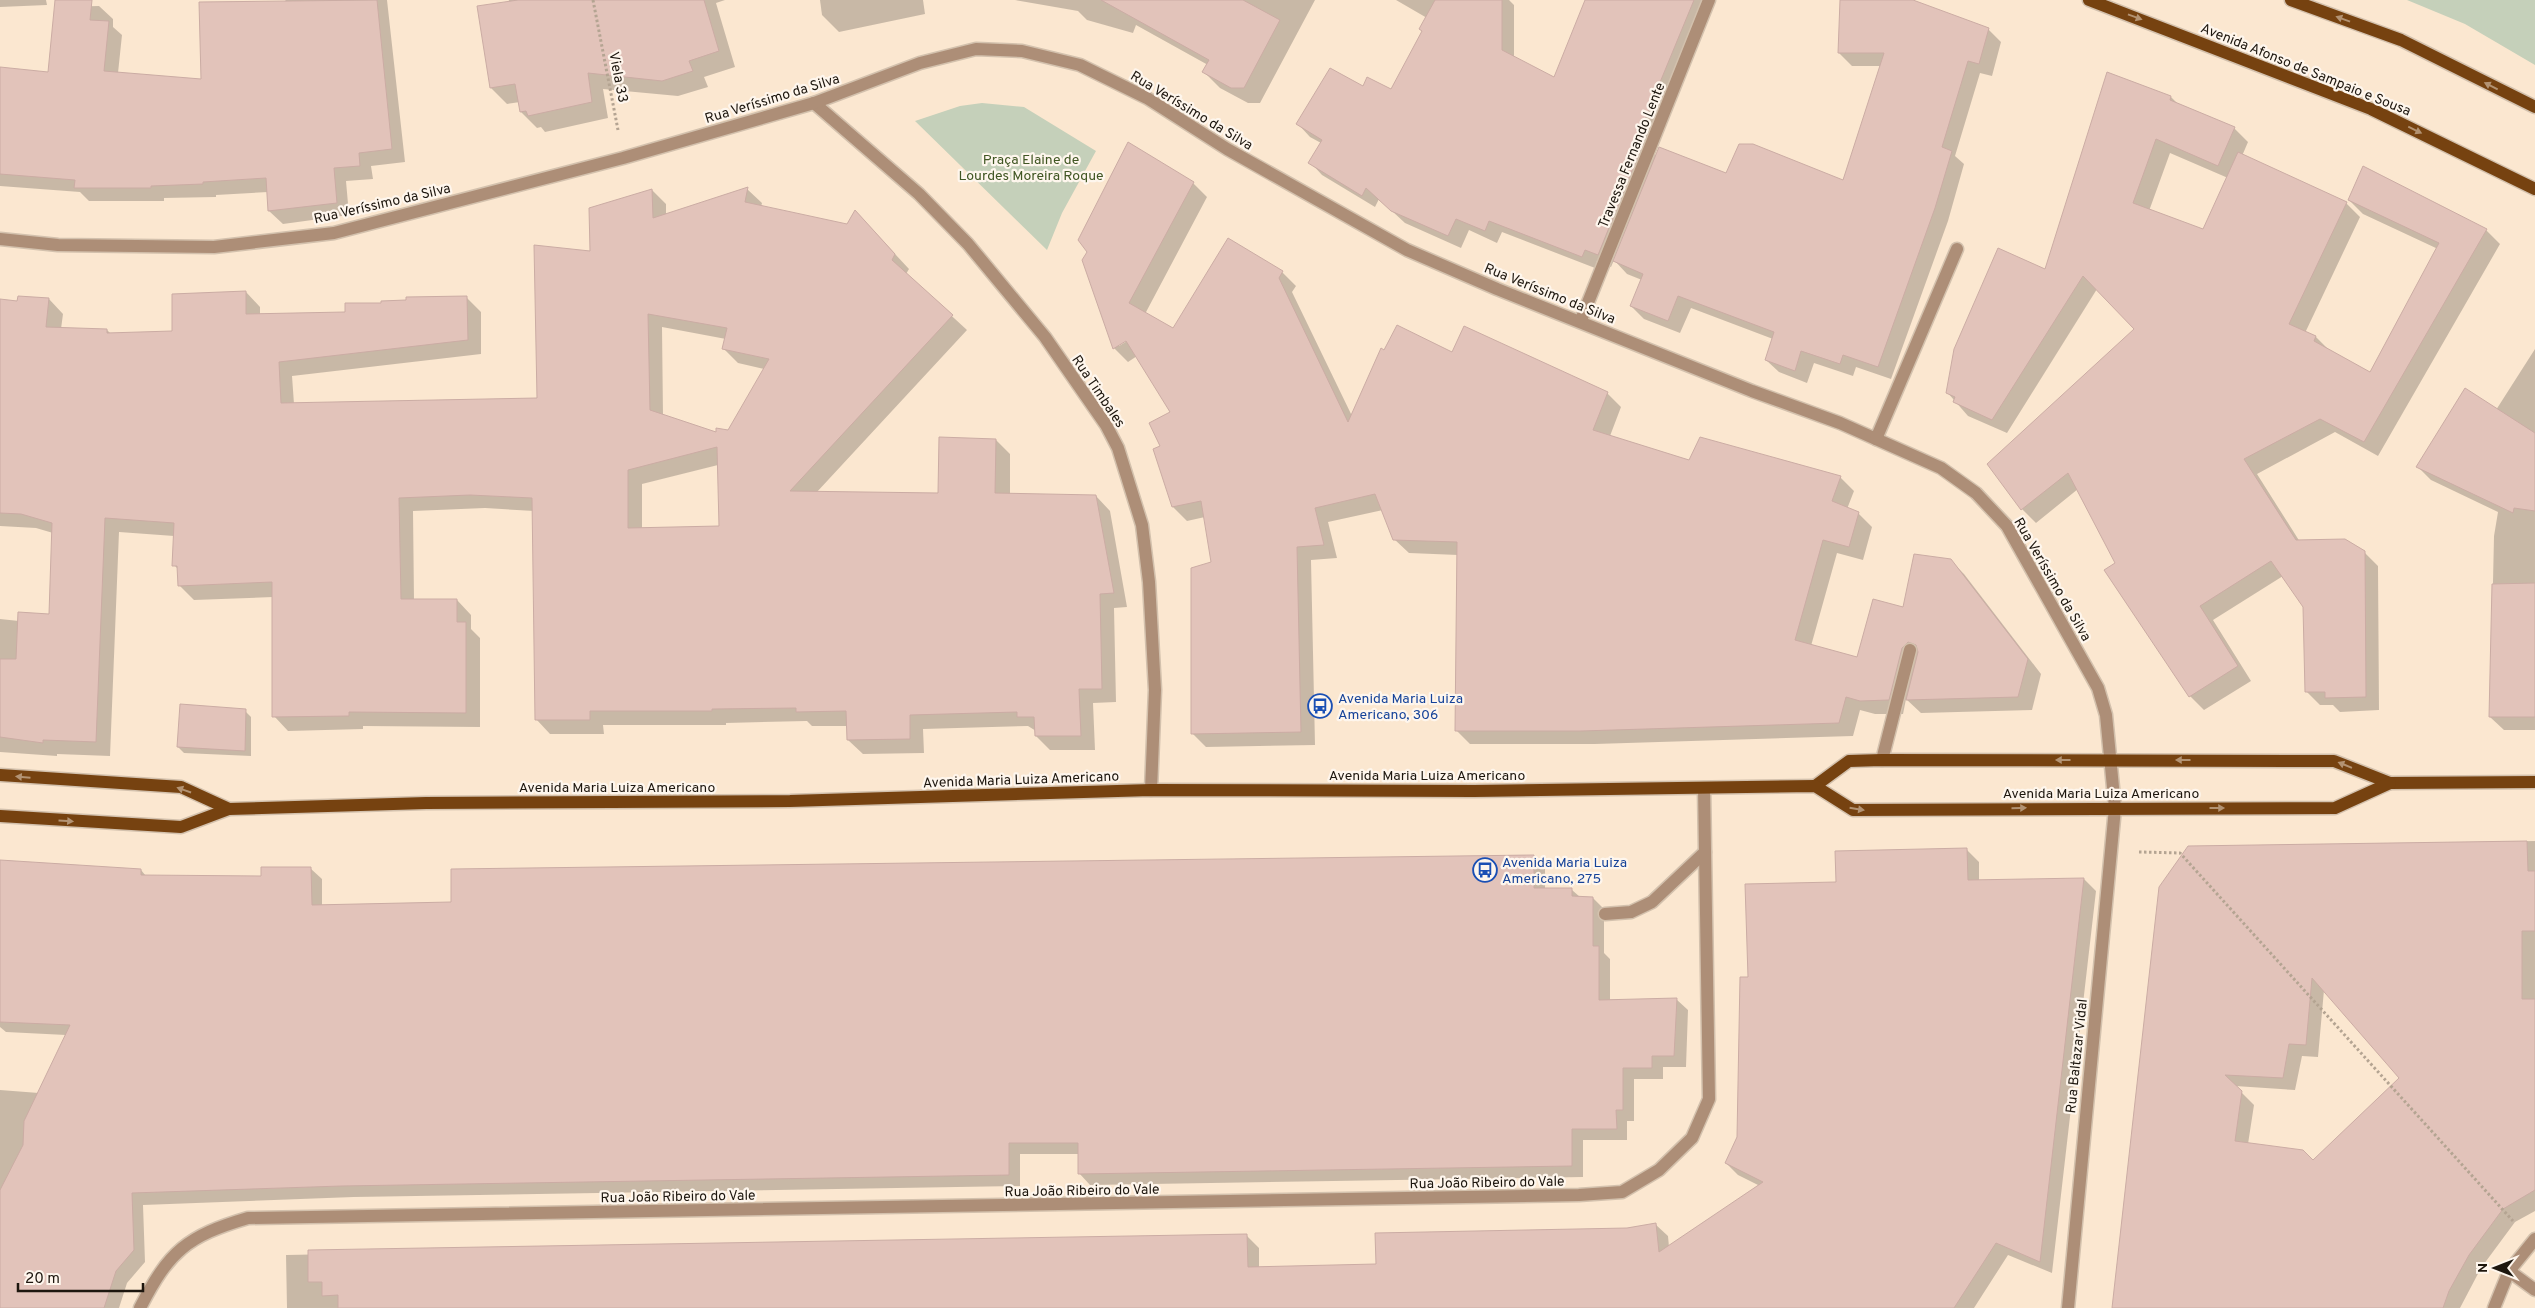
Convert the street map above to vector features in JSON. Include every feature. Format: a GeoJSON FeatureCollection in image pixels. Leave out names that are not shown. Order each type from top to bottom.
{"type":"FeatureCollection","features":[{"type":"Feature","properties":{"kind":"main road","name":"Avenida Afonso de Sampaio e Sousa"},"geometry":{"type":"LineString","coordinates":[[2089,0],[2371,109],[2535,189]]}},
{"type":"Feature","properties":{"kind":"main road"},"geometry":{"type":"LineString","coordinates":[[2291,0],[2401,40],[2535,107]]}},
{"type":"Feature","properties":{"kind":"main road","name":"Avenida Maria Luiza Americano"},"geometry":{"type":"LineString","coordinates":[[1815,786],[1849,761],[1882,760],[2334,761],[2390,783],[2535,782]]}},
{"type":"Feature","properties":{"kind":"main road","name":"Avenida Maria Luiza Americano"},"geometry":{"type":"LineString","coordinates":[[0,775],[181,787],[229,809]]}},
{"type":"Feature","properties":{"kind":"main road","name":"Avenida Maria Luiza Americano"},"geometry":{"type":"LineString","coordinates":[[0,816],[180,827],[229,809],[426,803],[790,800],[1151,790],[1474,791],[1815,786],[1852,810],[2335,808],[2390,783]]}},
{"type":"Feature","properties":{"kind":"street","name":"Travessa Fernando Lente"},"geometry":{"type":"LineString","coordinates":[[1581,320],[1709,0]]}},
{"type":"Feature","properties":{"kind":"street","name":"Rua Veríssimo da Silva"},"geometry":{"type":"LineString","coordinates":[[0,239],[58,245],[214,246],[334,233],[623,158],[814,103],[920,63],[976,49],[1022,51],[1080,65],[1147,98],[1227,149],[1408,250],[1497,288],[1876,439],[1941,468],[1976,493],[2007,526],[2098,688],[2106,715],[2115,808]]}},
{"type":"Feature","properties":{"kind":"street","name":"Rua Timbales"},"geometry":{"type":"LineString","coordinates":[[814,103],[919,194],[968,244],[1045,337],[1106,425],[1118,448],[1142,525],[1149,582],[1155,690],[1151,790]]}},
{"type":"Feature","properties":{"kind":"street"},"geometry":{"type":"LineString","coordinates":[[1876,439],[1957,249]]}},
{"type":"Feature","properties":{"kind":"street"},"geometry":{"type":"LineString","coordinates":[[1882,760],[1910,650]]}},
{"type":"Feature","properties":{"kind":"street","name":"Rua João Ribeiro do Vale"},"geometry":{"type":"LineString","coordinates":[[140,1308],[156,1275],[182,1246],[216,1228],[248,1218],[1154,1204],[1579,1195],[1622,1192],[1659,1170],[1692,1138],[1709,1100],[1704,788]]}},
{"type":"Feature","properties":{"kind":"street","name":"Rua Baltazar Vidal"},"geometry":{"type":"LineString","coordinates":[[2068,1308],[2115,808]]}},
{"type":"Feature","properties":{"kind":"street"},"geometry":{"type":"LineString","coordinates":[[1606,914],[1631,912],[1652,902],[1705,852]]}},
{"type":"Feature","properties":{"kind":"street"},"geometry":{"type":"LineString","coordinates":[[2494,1308],[2510,1270],[2534,1241]]}},
{"type":"Feature","properties":{"kind":"street"},"geometry":{"type":"LineString","coordinates":[[2510,1270],[2535,1290]]}},
{"type":"Feature","properties":{"kind":"path","name":"Viela 33"},"geometry":{"type":"LineString","coordinates":[[593,0],[623,158]]}},
{"type":"Feature","properties":{"kind":"path"},"geometry":{"type":"LineString","coordinates":[[2111,851],[2180,853],[2534,1241]]}},
{"type":"Feature","properties":{"kind":"green space"},"geometry":{"type":"Polygon","coordinates":[[[2407,0],[2535,0],[2535,65],[2465,24],[2407,0]]]}},
{"type":"Feature","properties":{"kind":"green space","name":"Praça Elaine de Lourdes Moreira Roque"},"geometry":{"type":"Polygon","coordinates":[[[982,103],[1024,107],[1096,151],[1062,213],[1047,250],[915,121],[960,106],[982,103]]]}},
{"type":"Feature","properties":{"kind":"building"},"geometry":{"type":"Polygon","coordinates":[[[55,0],[92,0],[90,20],[109,21],[104,71],[201,79],[199,2],[377,0],[392,149],[359,153],[360,166],[334,168],[337,203],[268,211],[266,178],[203,182],[203,184],[151,186],[151,188],[74,188],[75,180],[0,174],[0,67],[48,72],[55,0]]]}},
{"type":"Feature","properties":{"kind":"building"},"geometry":{"type":"Polygon","coordinates":[[[518,0],[704,0],[719,51],[689,61],[693,71],[662,81],[588,73],[592,102],[528,116],[526,111],[520,112],[515,84],[490,88],[477,6],[518,0]]]}},
{"type":"Feature","properties":{"kind":"building"},"geometry":{"type":"Polygon","coordinates":[[[1101,0],[1243,0],[1280,20],[1244,88],[1231,88],[1202,72],[1209,60],[1101,0]]]}},
{"type":"Feature","properties":{"kind":"building"},"geometry":{"type":"Polygon","coordinates":[[[1435,0],[1502,0],[1502,50],[1554,77],[1585,0],[1694,0],[1637,138],[1644,141],[1598,255],[1585,250],[1582,257],[1489,221],[1485,231],[1456,219],[1448,236],[1391,211],[1366,188],[1362,196],[1308,163],[1322,140],[1296,124],[1330,68],[1363,86],[1367,77],[1391,89],[1422,31],[1419,29],[1435,0]]]}},
{"type":"Feature","properties":{"kind":"building"},"geometry":{"type":"Polygon","coordinates":[[[1840,0],[1913,0],[1989,28],[1979,64],[1968,61],[1942,147],[1952,151],[1935,208],[1878,367],[1843,355],[1840,364],[1801,351],[1795,371],[1765,360],[1774,332],[1678,296],[1668,321],[1630,306],[1643,274],[1613,261],[1659,147],[1726,173],[1739,144],[1753,144],[1843,180],[1884,53],[1838,53],[1840,0]]]}},
{"type":"Feature","properties":{"kind":"building"},"geometry":{"type":"Polygon","coordinates":[[[2107,72],[2171,96],[2170,100],[2235,127],[2218,166],[2156,139],[2133,203],[2203,229],[2238,152],[2347,202],[2289,324],[2316,336],[2314,341],[2370,372],[2439,243],[2348,200],[2363,166],[2487,229],[2364,442],[2320,419],[2244,459],[2296,540],[2345,539],[2365,551],[2366,697],[2325,698],[2325,692],[2305,692],[2303,607],[2271,561],[2200,606],[2238,666],[2189,697],[2104,570],[2115,563],[2068,473],[2021,510],[1987,464],[2134,329],[2083,276],[1992,420],[1953,402],[1955,397],[1946,393],[1954,349],[1998,248],[2045,269],[2107,72]]]}},
{"type":"Feature","properties":{"kind":"building"},"geometry":{"type":"Polygon","coordinates":[[[1128,142],[1194,182],[1129,303],[1173,328],[1228,238],[1283,271],[1279,278],[1348,422],[1381,348],[1384,350],[1397,325],[1452,352],[1464,326],[1608,392],[1593,430],[1689,460],[1700,437],[1841,476],[1832,501],[1859,512],[1849,547],[1823,540],[1795,640],[1857,657],[1873,599],[1903,607],[1914,554],[1951,559],[2028,659],[2018,697],[1906,700],[1918,652],[1916,645],[1908,642],[1902,648],[1889,700],[1860,701],[1846,697],[1839,723],[1581,731],[1455,731],[1457,542],[1393,540],[1375,494],[1315,508],[1324,545],[1297,547],[1301,732],[1191,734],[1191,568],[1211,562],[1201,501],[1172,507],[1153,449],[1160,446],[1149,423],[1170,412],[1126,341],[1113,349],[1082,260],[1087,252],[1078,240],[1128,142]]]}},
{"type":"Feature","properties":{"kind":"building"},"geometry":{"type":"Polygon","coordinates":[[[748,187],[745,202],[847,224],[855,210],[895,254],[892,260],[953,315],[790,491],[938,493],[939,437],[996,439],[995,493],[1096,495],[1114,593],[1100,594],[1102,689],[1079,689],[1081,736],[1035,736],[1034,717],[1017,717],[1017,712],[910,715],[910,739],[847,740],[846,711],[796,712],[796,708],[712,709],[712,711],[590,711],[590,720],[535,720],[532,498],[470,495],[399,498],[401,599],[457,599],[457,622],[466,622],[466,713],[349,712],[349,716],[272,717],[272,582],[178,586],[177,566],[172,566],[174,523],[105,518],[96,742],[43,740],[43,743],[0,737],[0,659],[16,659],[18,612],[49,614],[52,523],[21,514],[0,513],[0,299],[17,301],[18,296],[49,298],[46,327],[107,329],[107,333],[172,331],[172,294],[246,291],[246,314],[345,312],[345,303],[381,303],[381,301],[406,300],[406,297],[467,296],[468,340],[279,362],[281,403],[537,398],[534,245],[590,251],[589,208],[652,189],[653,218],[748,187]],[[648,314],[650,410],[716,432],[716,428],[728,430],[769,359],[722,349],[727,328],[648,314]],[[717,447],[628,470],[628,528],[719,526],[717,447]]]}},
{"type":"Feature","properties":{"kind":"building"},"geometry":{"type":"Polygon","coordinates":[[[2465,388],[2535,433],[2535,511],[2514,508],[2513,513],[2416,467],[2465,388]]]}},
{"type":"Feature","properties":{"kind":"building"},"geometry":{"type":"Polygon","coordinates":[[[2535,583],[2535,717],[2489,717],[2492,584],[2535,583]]]}},
{"type":"Feature","properties":{"kind":"building"},"geometry":{"type":"Polygon","coordinates":[[[180,704],[246,709],[245,751],[177,747],[180,704]]]}},
{"type":"Feature","properties":{"kind":"building"},"geometry":{"type":"Polygon","coordinates":[[[2527,841],[2528,871],[2535,871],[2535,931],[2522,931],[2522,999],[2535,999],[2535,1190],[2503,1209],[2469,1255],[2449,1291],[2443,1308],[2112,1308],[2159,887],[2188,846],[2527,841]],[[2312,978],[2306,1045],[2289,1044],[2283,1078],[2225,1075],[2242,1091],[2235,1141],[2303,1150],[2313,1160],[2399,1078],[2312,978]]]}},
{"type":"Feature","properties":{"kind":"building"},"geometry":{"type":"Polygon","coordinates":[[[1967,848],[1968,880],[2084,878],[2040,1262],[1996,1243],[1954,1308],[338,1308],[338,1295],[322,1296],[322,1282],[308,1282],[308,1250],[1247,1234],[1248,1267],[1376,1264],[1375,1233],[1627,1228],[1656,1223],[1659,1252],[1763,1182],[1725,1163],[1737,1137],[1740,977],[1748,977],[1745,884],[1836,882],[1835,851],[1967,848]]]}},
{"type":"Feature","properties":{"kind":"building"},"geometry":{"type":"Polygon","coordinates":[[[1534,855],[1534,888],[1572,888],[1572,896],[1593,897],[1593,946],[1599,946],[1599,1000],[1677,998],[1674,1056],[1652,1056],[1652,1068],[1623,1068],[1623,1110],[1616,1110],[1617,1129],[1572,1129],[1572,1166],[1078,1174],[1078,1143],[1009,1143],[1009,1175],[341,1186],[132,1193],[134,1250],[116,1271],[104,1308],[0,1308],[0,1190],[23,1145],[24,1121],[70,1025],[0,1022],[0,860],[141,869],[141,875],[261,876],[261,867],[311,867],[312,905],[451,902],[451,869],[1534,855]]]}},
{"type":"Feature","properties":{"kind":"place","name":"Avenida Maria Luiza Americano, 306"},"geometry":{"type":"Point","coordinates":[1320,706]}},
{"type":"Feature","properties":{"kind":"place","name":"Avenida Maria Luiza Americano, 275"},"geometry":{"type":"Point","coordinates":[1485,870]}}]}
